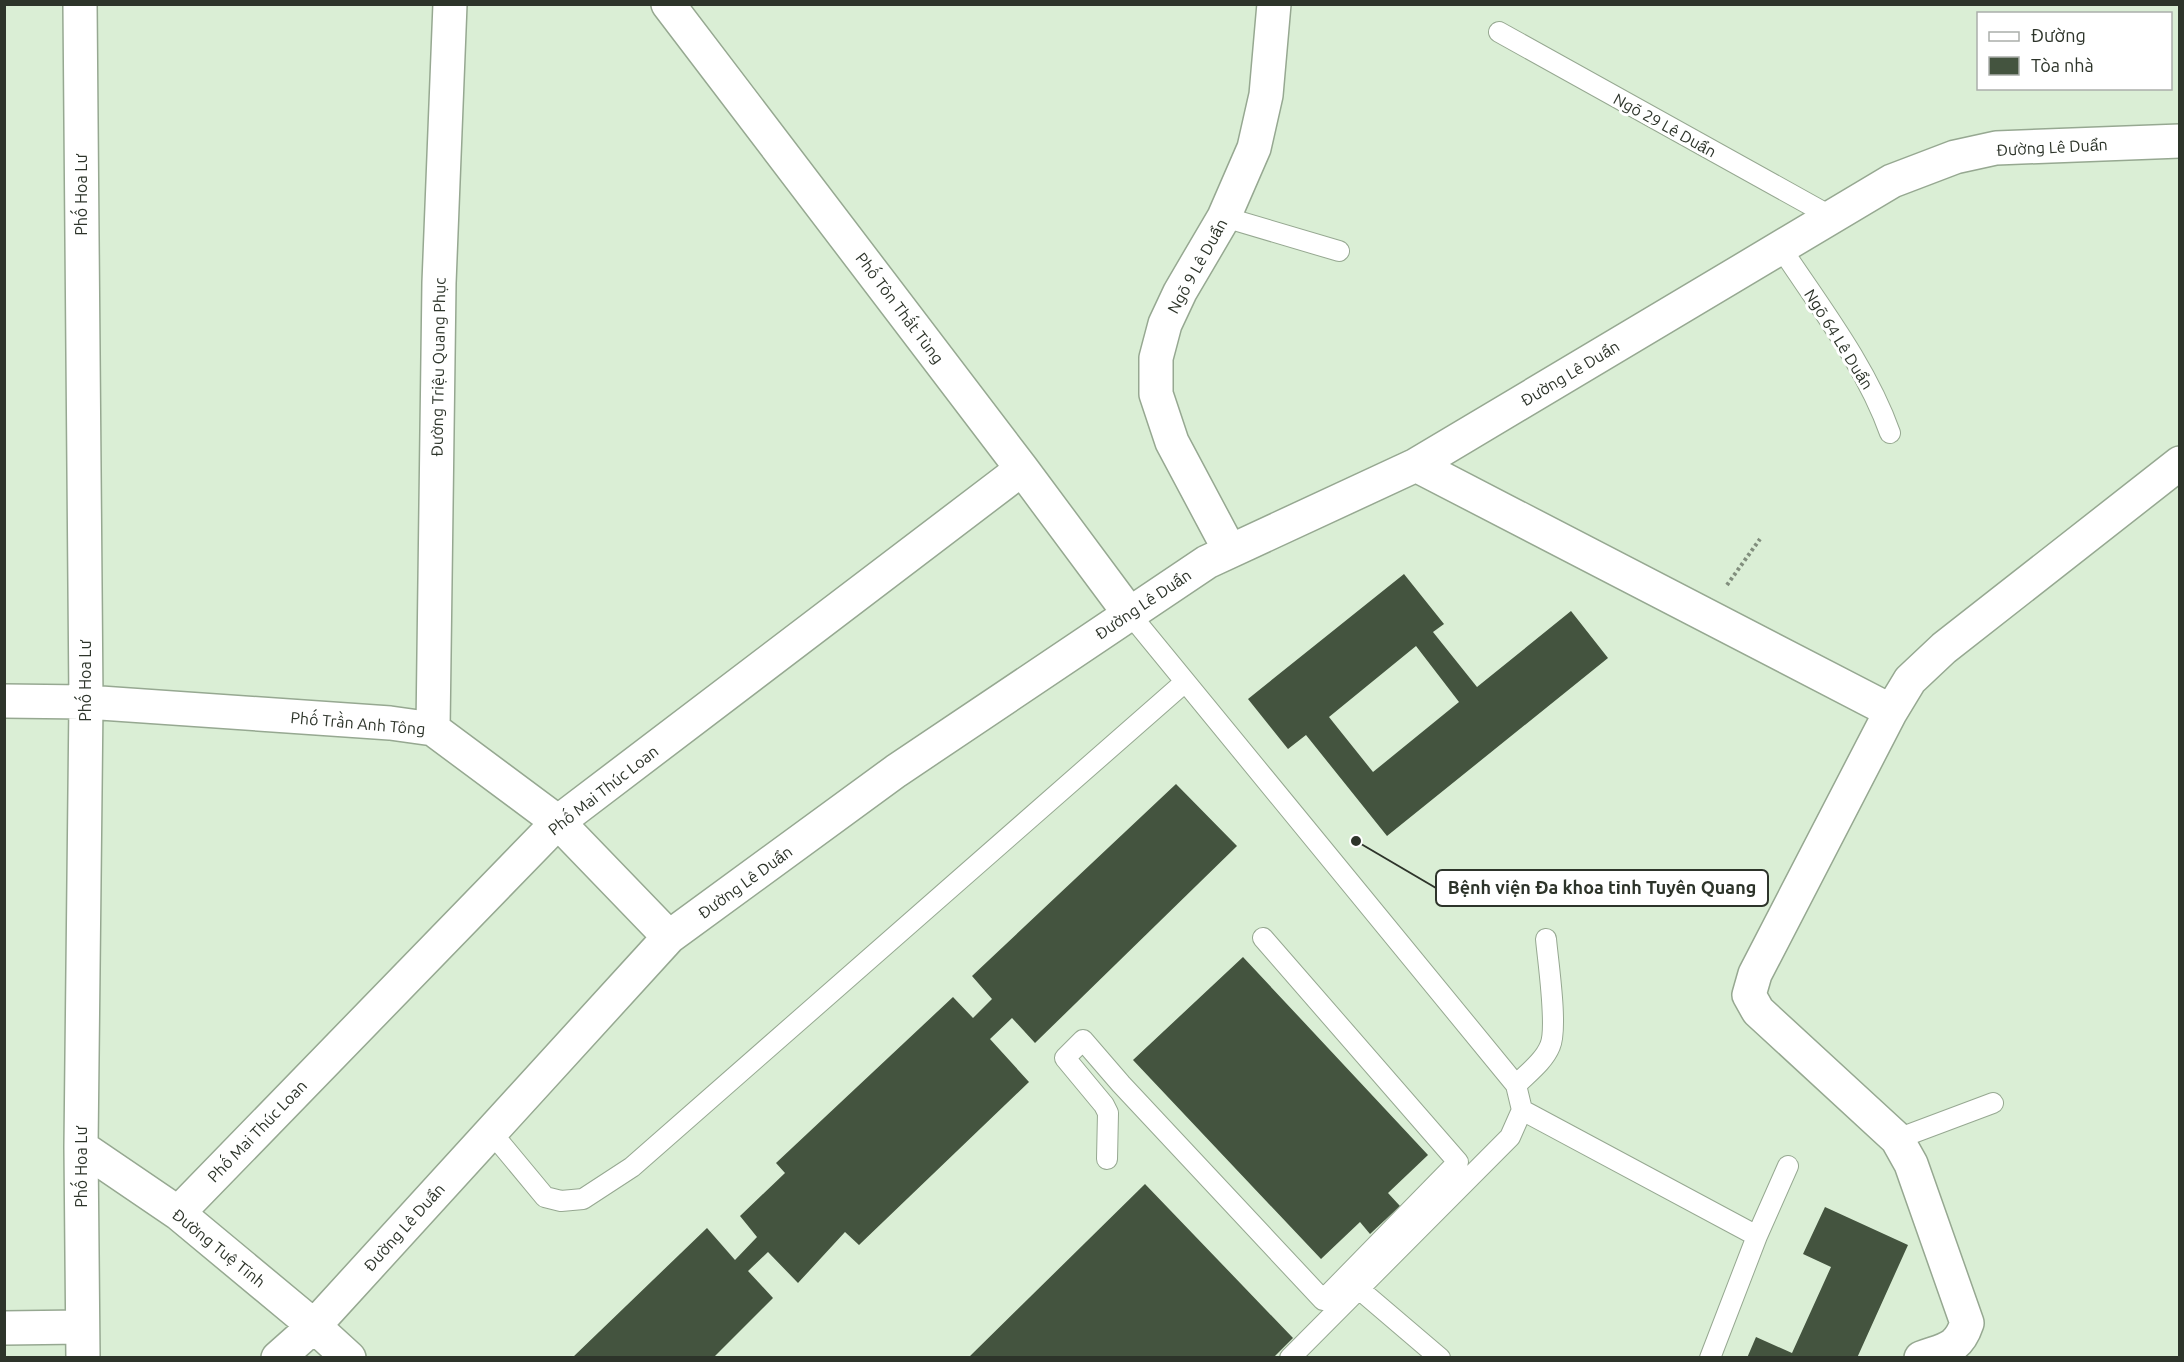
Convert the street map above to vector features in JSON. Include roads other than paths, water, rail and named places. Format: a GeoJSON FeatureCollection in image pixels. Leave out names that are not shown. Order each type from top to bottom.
{"type":"FeatureCollection","features":[{"type":"Feature","properties":{"kind":"street","name":"Phố Hoa Lư"},"geometry":{"type":"LineString","coordinates":[[80,4],[86,702],[81,1147],[82,1342]]}},
{"type":"Feature","properties":{"kind":"street","name":"Đường Triệu Quang Phục"},"geometry":{"type":"LineString","coordinates":[[433,729],[439,294],[450,4]]}},
{"type":"Feature","properties":{"kind":"street","name":"Phố Tôn Thất Tùng"},"geometry":{"type":"LineString","coordinates":[[668,4],[1129,613]]}},
{"type":"Feature","properties":{"kind":"street","name":"Ngõ 9 Lê Duẩn"},"geometry":{"type":"LineString","coordinates":[[1230,551],[1172,442],[1156,394],[1156,358],[1165,324],[1180,292],[1224,217],[1254,148],[1266,95],[1274,4]]}},
{"type":"Feature","properties":{"kind":"street","name":"Đường Lê Duẩn"},"geometry":{"type":"LineString","coordinates":[[278,1358],[314,1326],[669,937],[896,771],[1207,562],[1416,465],[1892,181],[1954,157],[1996,148],[2180,141]]}},
{"type":"Feature","properties":{"kind":"street"},"geometry":{"type":"LineString","coordinates":[[1921,1358],[1950,1347],[1962,1338],[1967,1323],[1911,1164],[1897,1139],[1758,1011],[1749,995],[1755,974],[1891,711],[1910,680],[1944,648],[2180,463]]}},
{"type":"Feature","properties":{"kind":"street"},"geometry":{"type":"LineString","coordinates":[[1416,465],[1891,711]]}},
{"type":"Feature","properties":{"kind":"street","name":"Phố Mai Thúc Loan"},"geometry":{"type":"LineString","coordinates":[[178,1213],[558,822],[1022,469]]}},
{"type":"Feature","properties":{"kind":"street","name":"Phố Trần Anh Tông"},"geometry":{"type":"LineString","coordinates":[[4,701],[86,702],[390,723],[433,729],[558,822],[669,937]]}},
{"type":"Feature","properties":{"kind":"street","name":"Đường Tuệ Tĩnh"},"geometry":{"type":"LineString","coordinates":[[81,1147],[178,1213],[350,1358]]}},
{"type":"Feature","properties":{"kind":"street"},"geometry":{"type":"LineString","coordinates":[[4,1328],[82,1342]]}},
{"type":"Feature","properties":{"kind":"lane","name":"Ngõ 29 Lê Duẩn"},"geometry":{"type":"LineString","coordinates":[[1499,32],[1832,217]]}},
{"type":"Feature","properties":{"kind":"lane"},"geometry":{"type":"LineString","coordinates":[[1224,217],[1339,251]]}},
{"type":"Feature","properties":{"kind":"lane","name":"Ngõ 64 Lê Duẩn"},"geometry":{"type":"LineString","coordinates":[[1781,248],[1860,369],[1880,405],[1890,433]]}},
{"type":"Feature","properties":{"kind":"lane"},"geometry":{"type":"LineString","coordinates":[[1129,613],[1516,1085],[1522,1110],[1510,1137],[1290,1358]]}},
{"type":"Feature","properties":{"kind":"lane"},"geometry":{"type":"LineString","coordinates":[[490,1132],[545,1197],[561,1202],[583,1199],[613,1180],[641,1160],[1185,682]]}},
{"type":"Feature","properties":{"kind":"lane"},"geometry":{"type":"LineString","coordinates":[[1263,938],[1458,1162],[1323,1300]]}},
{"type":"Feature","properties":{"kind":"lane"},"geometry":{"type":"LineString","coordinates":[[1516,1085],[1550,1047],[1553,1031],[1546,939]]}},
{"type":"Feature","properties":{"kind":"lane"},"geometry":{"type":"LineString","coordinates":[[1107,1159],[1108,1113],[1065,1058],[1083,1040],[1121,1084],[1323,1300]]}},
{"type":"Feature","properties":{"kind":"lane"},"geometry":{"type":"LineString","coordinates":[[1897,1139],[1993,1102]]}},
{"type":"Feature","properties":{"kind":"lane"},"geometry":{"type":"LineString","coordinates":[[1522,1110],[1757,1236]]}},
{"type":"Feature","properties":{"kind":"lane"},"geometry":{"type":"LineString","coordinates":[[1710,1358],[1757,1236],[1788,1166]]}},
{"type":"Feature","properties":{"kind":"lane"},"geometry":{"type":"LineString","coordinates":[[1323,1300],[1359,1289]]}},
{"type":"Feature","properties":{"kind":"lane"},"geometry":{"type":"LineString","coordinates":[[1359,1289],[1440,1358]]}},
{"type":"Feature","properties":{"kind":"place","name":"Bệnh viện Đa khoa tỉnh Tuyên Quang"},"geometry":{"type":"Point","coordinates":[1356,841]}}]}
